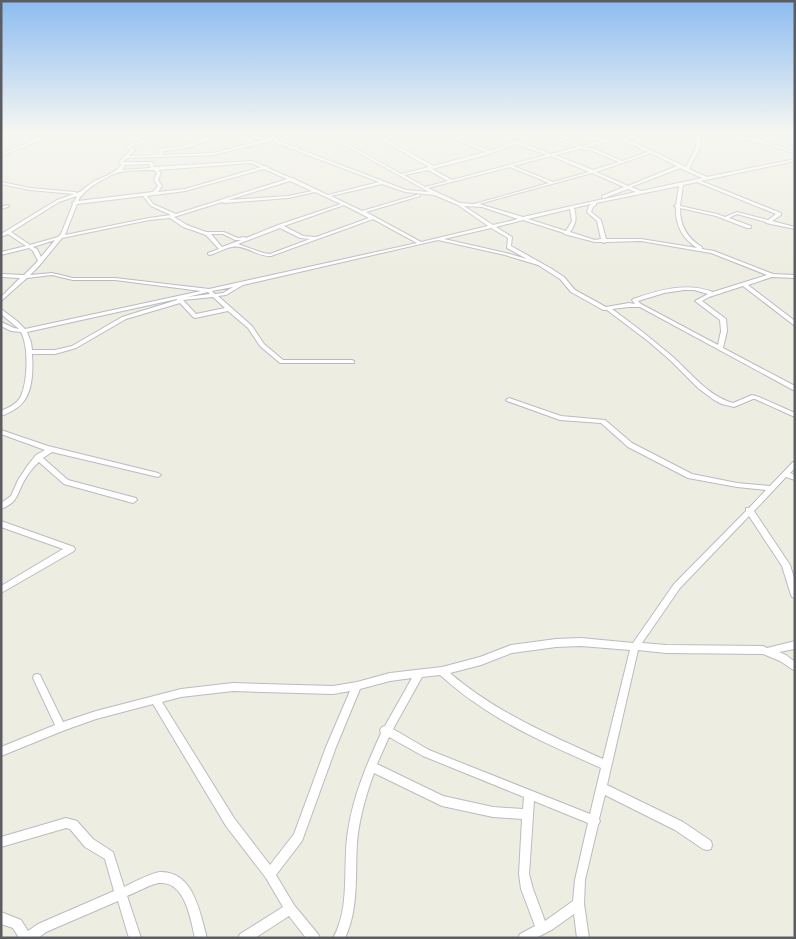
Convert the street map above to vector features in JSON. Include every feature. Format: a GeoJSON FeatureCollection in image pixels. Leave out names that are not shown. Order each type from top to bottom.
{"type":"FeatureCollection","features":[{"type":"Feature","properties":{"kind":"street"},"geometry":{"type":"LineString","coordinates":[[1,236],[58,201],[80,193],[103,178]]}},
{"type":"Feature","properties":{"kind":"street"},"geometry":{"type":"LineString","coordinates":[[154,194],[160,186],[156,180],[157,178]]}},
{"type":"Feature","properties":{"kind":"street"},"geometry":{"type":"LineString","coordinates":[[74,204],[185,190],[228,178]]}},
{"type":"Feature","properties":{"kind":"street"},"geometry":{"type":"LineString","coordinates":[[1,254],[60,237],[149,218],[171,217],[292,178],[327,196],[334,197],[375,183],[383,183]]}},
{"type":"Feature","properties":{"kind":"street"},"geometry":{"type":"LineString","coordinates":[[371,178],[420,194],[435,194]]}},
{"type":"Feature","properties":{"kind":"street"},"geometry":{"type":"LineString","coordinates":[[406,178],[435,194],[459,204],[510,238],[509,247],[562,278],[573,291],[609,310],[644,335],[675,362],[698,386],[719,399],[734,405],[750,398],[757,398],[795,415]]}},
{"type":"Feature","properties":{"kind":"street"},"geometry":{"type":"LineString","coordinates":[[447,178],[452,181]]}},
{"type":"Feature","properties":{"kind":"street"},"geometry":{"type":"LineString","coordinates":[[425,188],[465,178]]}},
{"type":"Feature","properties":{"kind":"street"},"geometry":{"type":"LineString","coordinates":[[539,178],[553,183]]}},
{"type":"Feature","properties":{"kind":"street"},"geometry":{"type":"LineString","coordinates":[[471,205],[571,178]]}},
{"type":"Feature","properties":{"kind":"street"},"geometry":{"type":"LineString","coordinates":[[605,178],[642,193]]}},
{"type":"Feature","properties":{"kind":"street"},"geometry":{"type":"LineString","coordinates":[[30,362],[82,344],[124,318],[208,290],[525,219],[572,207],[653,178]]}},
{"type":"Feature","properties":{"kind":"street"},"geometry":{"type":"LineString","coordinates":[[572,207],[712,178]]}},
{"type":"Feature","properties":{"kind":"street"},"geometry":{"type":"LineString","coordinates":[[698,181],[779,214],[768,222]]}},
{"type":"Feature","properties":{"kind":"street"},"geometry":{"type":"LineString","coordinates":[[1,183],[30,189],[80,193]]}},
{"type":"Feature","properties":{"kind":"street"},"geometry":{"type":"LineString","coordinates":[[681,185],[676,206],[679,227],[685,236],[696,246],[772,275],[795,277]]}},
{"type":"Feature","properties":{"kind":"street"},"geometry":{"type":"LineString","coordinates":[[252,190],[283,197]]}},
{"type":"Feature","properties":{"kind":"street"},"geometry":{"type":"LineString","coordinates":[[213,204],[283,197],[316,191]]}},
{"type":"Feature","properties":{"kind":"street"},"geometry":{"type":"LineString","coordinates":[[1,300],[60,237],[68,225],[74,204],[80,193]]}},
{"type":"Feature","properties":{"kind":"street"},"geometry":{"type":"LineString","coordinates":[[362,212],[420,194]]}},
{"type":"Feature","properties":{"kind":"street"},"geometry":{"type":"LineString","coordinates":[[144,195],[152,205],[176,215]]}},
{"type":"Feature","properties":{"kind":"street"},"geometry":{"type":"LineString","coordinates":[[334,197],[341,204],[362,212],[418,242]]}},
{"type":"Feature","properties":{"kind":"street"},"geometry":{"type":"LineString","coordinates":[[596,203],[591,206],[589,212],[599,220],[604,242]]}},
{"type":"Feature","properties":{"kind":"street"},"geometry":{"type":"LineString","coordinates":[[210,254],[341,204]]}},
{"type":"Feature","properties":{"kind":"street"},"geometry":{"type":"LineString","coordinates":[[459,204],[471,205],[525,219],[566,233],[604,242],[641,240],[712,252]]}},
{"type":"Feature","properties":{"kind":"street"},"geometry":{"type":"LineString","coordinates":[[1,208],[7,206]]}},
{"type":"Feature","properties":{"kind":"street"},"geometry":{"type":"LineString","coordinates":[[676,206],[726,218],[749,227]]}},
{"type":"Feature","properties":{"kind":"street"},"geometry":{"type":"LineString","coordinates":[[566,233],[575,221],[572,207]]}},
{"type":"Feature","properties":{"kind":"street"},"geometry":{"type":"LineString","coordinates":[[726,218],[737,214],[795,228]]}},
{"type":"Feature","properties":{"kind":"street"},"geometry":{"type":"LineString","coordinates":[[171,217],[185,226],[206,233],[226,233],[237,240],[251,237]]}},
{"type":"Feature","properties":{"kind":"street"},"geometry":{"type":"LineString","coordinates":[[234,244],[243,245],[268,256],[372,218]]}},
{"type":"Feature","properties":{"kind":"street"},"geometry":{"type":"LineString","coordinates":[[280,226],[302,238],[322,237]]}},
{"type":"Feature","properties":{"kind":"street"},"geometry":{"type":"LineString","coordinates":[[1,230],[9,232],[37,252],[40,260]]}},
{"type":"Feature","properties":{"kind":"street"},"geometry":{"type":"LineString","coordinates":[[206,233],[222,250]]}},
{"type":"Feature","properties":{"kind":"street"},"geometry":{"type":"LineString","coordinates":[[438,239],[506,254],[543,266]]}},
{"type":"Feature","properties":{"kind":"street"},"geometry":{"type":"LineString","coordinates":[[1,275],[23,277],[52,274],[74,279],[115,279],[208,290],[250,327],[262,344],[282,362],[295,364],[352,362]]}},
{"type":"Feature","properties":{"kind":"street"},"geometry":{"type":"LineString","coordinates":[[720,348],[724,331],[723,319],[698,302],[712,294],[772,275]]}},
{"type":"Feature","properties":{"kind":"street"},"geometry":{"type":"LineString","coordinates":[[1,324],[10,329],[24,331],[179,299],[216,296],[227,293],[245,281]]}},
{"type":"Feature","properties":{"kind":"street"},"geometry":{"type":"LineString","coordinates":[[745,285],[795,324]]}},
{"type":"Feature","properties":{"kind":"street"},"geometry":{"type":"LineString","coordinates":[[712,294],[701,289],[670,289],[634,300],[641,306],[795,389]]}},
{"type":"Feature","properties":{"kind":"street"},"geometry":{"type":"LineString","coordinates":[[179,299],[195,316],[229,309]]}},
{"type":"Feature","properties":{"kind":"street"},"geometry":{"type":"LineString","coordinates":[[609,310],[629,305],[641,306]]}},
{"type":"Feature","properties":{"kind":"street"},"geometry":{"type":"LineString","coordinates":[[1,311],[24,331],[30,352],[24,397],[14,407],[1,414]]}},
{"type":"Feature","properties":{"kind":"street"},"geometry":{"type":"LineString","coordinates":[[30,352],[56,352]]}},
{"type":"Feature","properties":{"kind":"street"},"geometry":{"type":"LineString","coordinates":[[509,400],[560,418],[603,421],[630,445],[690,476],[737,485],[770,488]]}},
{"type":"Feature","properties":{"kind":"street"},"geometry":{"type":"LineString","coordinates":[[1,432],[51,449],[158,475]]}},
{"type":"Feature","properties":{"kind":"street"},"geometry":{"type":"LineString","coordinates":[[1,507],[16,497],[20,481],[38,457],[51,449]]}},
{"type":"Feature","properties":{"kind":"street"},"geometry":{"type":"LineString","coordinates":[[38,457],[66,482],[132,500]]}},
{"type":"Feature","properties":{"kind":"street"},"geometry":{"type":"LineString","coordinates":[[583,938],[578,904],[580,880],[635,646],[677,586],[748,510],[795,464]]}},
{"type":"Feature","properties":{"kind":"street"},"geometry":{"type":"LineString","coordinates":[[785,474],[795,478]]}},
{"type":"Feature","properties":{"kind":"street"},"geometry":{"type":"LineString","coordinates":[[748,510],[783,560],[795,595]]}},
{"type":"Feature","properties":{"kind":"street"},"geometry":{"type":"LineString","coordinates":[[1,524],[70,549],[1,590]]}},
{"type":"Feature","properties":{"kind":"street"},"geometry":{"type":"LineString","coordinates":[[1,752],[61,727],[96,715],[181,693],[224,688],[310,690],[357,686],[390,677],[442,671],[526,646],[582,642],[675,650],[769,651],[795,645]]}},
{"type":"Feature","properties":{"kind":"street"},"geometry":{"type":"LineString","coordinates":[[769,651],[795,667]]}},
{"type":"Feature","properties":{"kind":"street"},"geometry":{"type":"LineString","coordinates":[[442,671],[461,689],[508,720],[607,766]]}},
{"type":"Feature","properties":{"kind":"street"},"geometry":{"type":"LineString","coordinates":[[339,938],[347,921],[349,867],[353,830],[371,766],[385,730],[420,673]]}},
{"type":"Feature","properties":{"kind":"street"},"geometry":{"type":"LineString","coordinates":[[37,678],[61,727]]}},
{"type":"Feature","properties":{"kind":"street"},"geometry":{"type":"LineString","coordinates":[[270,874],[298,837],[311,807],[331,746],[357,686]]}},
{"type":"Feature","properties":{"kind":"street"},"geometry":{"type":"LineString","coordinates":[[156,701],[230,822],[270,874],[290,909],[314,938]]}},
{"type":"Feature","properties":{"kind":"street"},"geometry":{"type":"LineString","coordinates":[[385,730],[426,753],[595,821]]}},
{"type":"Feature","properties":{"kind":"street"},"geometry":{"type":"LineString","coordinates":[[371,766],[442,801],[493,812],[527,814]]}},
{"type":"Feature","properties":{"kind":"street"},"geometry":{"type":"LineString","coordinates":[[602,788],[679,826],[707,845]]}},
{"type":"Feature","properties":{"kind":"street"},"geometry":{"type":"LineString","coordinates":[[529,795],[524,874],[527,889],[542,928]]}},
{"type":"Feature","properties":{"kind":"street"},"geometry":{"type":"LineString","coordinates":[[1,842],[61,824],[73,825],[89,843],[109,856],[135,938]]}},
{"type":"Feature","properties":{"kind":"street"},"geometry":{"type":"LineString","coordinates":[[1,918],[17,924],[26,938],[159,877],[174,880],[191,899],[201,938]]}},
{"type":"Feature","properties":{"kind":"street"},"geometry":{"type":"LineString","coordinates":[[524,938],[578,904]]}},
{"type":"Feature","properties":{"kind":"street"},"geometry":{"type":"LineString","coordinates":[[244,938],[290,909]]}}]}
